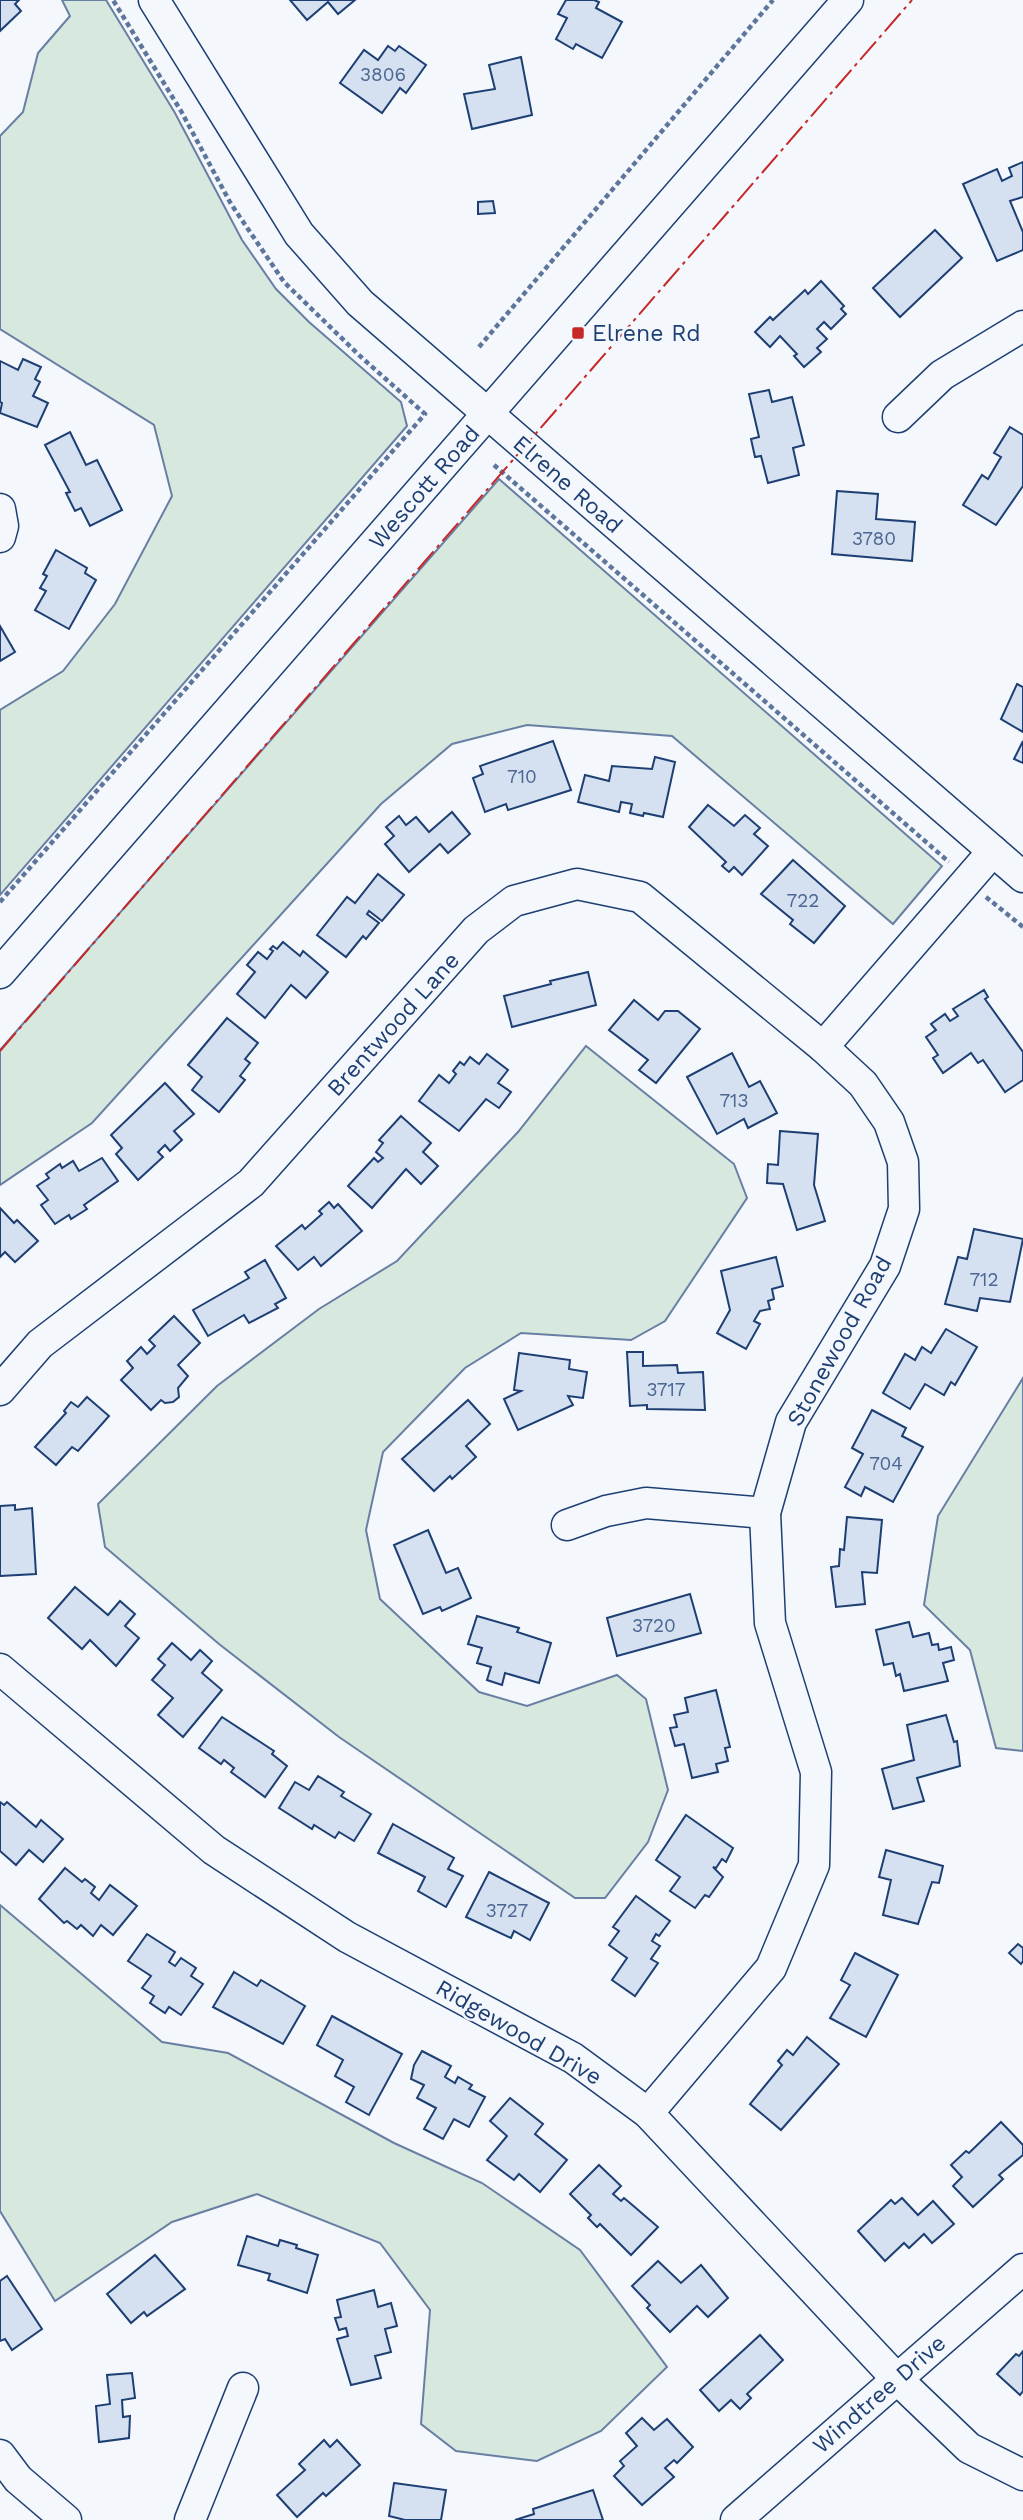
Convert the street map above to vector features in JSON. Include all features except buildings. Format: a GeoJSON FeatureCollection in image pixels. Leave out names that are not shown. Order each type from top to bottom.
{"type":"FeatureCollection","features":[{"type":"Feature","properties":{"kind":"street","name":"Elrene Road"},"geometry":{"type":"LineString","coordinates":[[154,0],[299,234],[360,303],[1023,877]]}},
{"type":"Feature","properties":{"kind":"street","name":"Wescott Road"},"geometry":{"type":"LineString","coordinates":[[0,974],[848,0]]}},
{"type":"Feature","properties":{"kind":"street"},"geometry":{"type":"LineString","coordinates":[[898,417],[942,375],[1023,326]]}},
{"type":"Feature","properties":{"kind":"street"},"geometry":{"type":"LineString","coordinates":[[0,509],[3,526],[0,537]]}},
{"type":"Feature","properties":{"kind":"street"},"geometry":{"type":"LineString","coordinates":[[823,1047],[993,851]]}},
{"type":"Feature","properties":{"kind":"street","name":"Brentwood Lane"},"geometry":{"type":"LineString","coordinates":[[0,1390],[40,1344],[251,1183],[476,930],[513,901],[577,884],[640,897],[823,1047]]}},
{"type":"Feature","properties":{"kind":"street","name":"Stonewood Road"},"geometry":{"type":"LineString","coordinates":[[648,2113],[771,1968],[814,1865],[816,1772],[770,1623],[765,1514],[791,1422],[885,1266],[904,1209],[903,1162],[889,1122],[863,1084],[823,1047]]}},
{"type":"Feature","properties":{"kind":"street"},"geometry":{"type":"LineString","coordinates":[[567,1525],[606,1511],[646,1503],[765,1514]]}},
{"type":"Feature","properties":{"kind":"street","name":"Ridgewood Drive"},"geometry":{"type":"LineString","coordinates":[[0,1669],[214,1850],[347,1937],[573,2058],[648,2113],[896,2378],[969,2448],[1023,2475]]}},
{"type":"Feature","properties":{"kind":"street","name":"Windtree Drive"},"geometry":{"type":"LineString","coordinates":[[736,2520],[1023,2269]]}},
{"type":"Feature","properties":{"kind":"street"},"geometry":{"type":"LineString","coordinates":[[190,2520],[243,2388]]}},
{"type":"Feature","properties":{"kind":"street"},"geometry":{"type":"LineString","coordinates":[[0,2455],[18,2479],[66,2520]]}},
{"type":"Feature","properties":{"kind":"path"},"geometry":{"type":"LineString","coordinates":[[479,346],[773,0]]}},
{"type":"Feature","properties":{"kind":"path"},"geometry":{"type":"LineString","coordinates":[[0,902],[425,414]]}},
{"type":"Feature","properties":{"kind":"path"},"geometry":{"type":"LineString","coordinates":[[494,465],[968,879],[985,897],[1023,927]]}},
{"type":"Feature","properties":{"kind":"shaded area"},"geometry":{"type":"Polygon","coordinates":[[[62,0],[106,0],[175,113],[242,240],[276,289],[309,322],[401,402],[407,426],[0,895],[0,710],[63,671],[115,604],[172,496],[154,425],[0,329],[0,136],[23,112],[38,53],[70,16],[62,0]]]}},
{"type":"Feature","properties":{"kind":"shaded area"},"geometry":{"type":"Polygon","coordinates":[[[499,479],[942,866],[893,924],[672,736],[527,725],[452,744],[381,804],[92,1123],[0,1185],[0,1050],[499,479]]]}},
{"type":"Feature","properties":{"kind":"shaded area"},"geometry":{"type":"Polygon","coordinates":[[[586,1046],[734,1164],[747,1198],[665,1321],[631,1340],[521,1333],[465,1368],[383,1452],[366,1530],[380,1599],[479,1692],[527,1706],[617,1675],[646,1699],[668,1790],[648,1842],[605,1898],[575,1898],[339,1737],[219,1644],[105,1547],[98,1504],[217,1386],[319,1309],[397,1261],[518,1132],[586,1046]]]}},
{"type":"Feature","properties":{"kind":"shaded area"},"geometry":{"type":"Polygon","coordinates":[[[1023,1378],[1023,1751],[996,1748],[970,1650],[924,1605],[938,1516],[1023,1378]]]}},
{"type":"Feature","properties":{"kind":"shaded area"},"geometry":{"type":"Polygon","coordinates":[[[0,1905],[162,2042],[228,2053],[394,2143],[482,2183],[580,2250],[667,2367],[601,2431],[537,2461],[456,2451],[421,2424],[430,2310],[380,2243],[257,2194],[172,2222],[55,2301],[0,2211],[0,1905]]]}},
{"type":"Feature","properties":{"kind":"power"},"geometry":{"type":"LineString","coordinates":[[0,1051],[912,0]]}},
{"type":"Feature","properties":{"kind":"place","name":"Elrene Rd"},"geometry":{"type":"Point","coordinates":[578,333]}}]}
